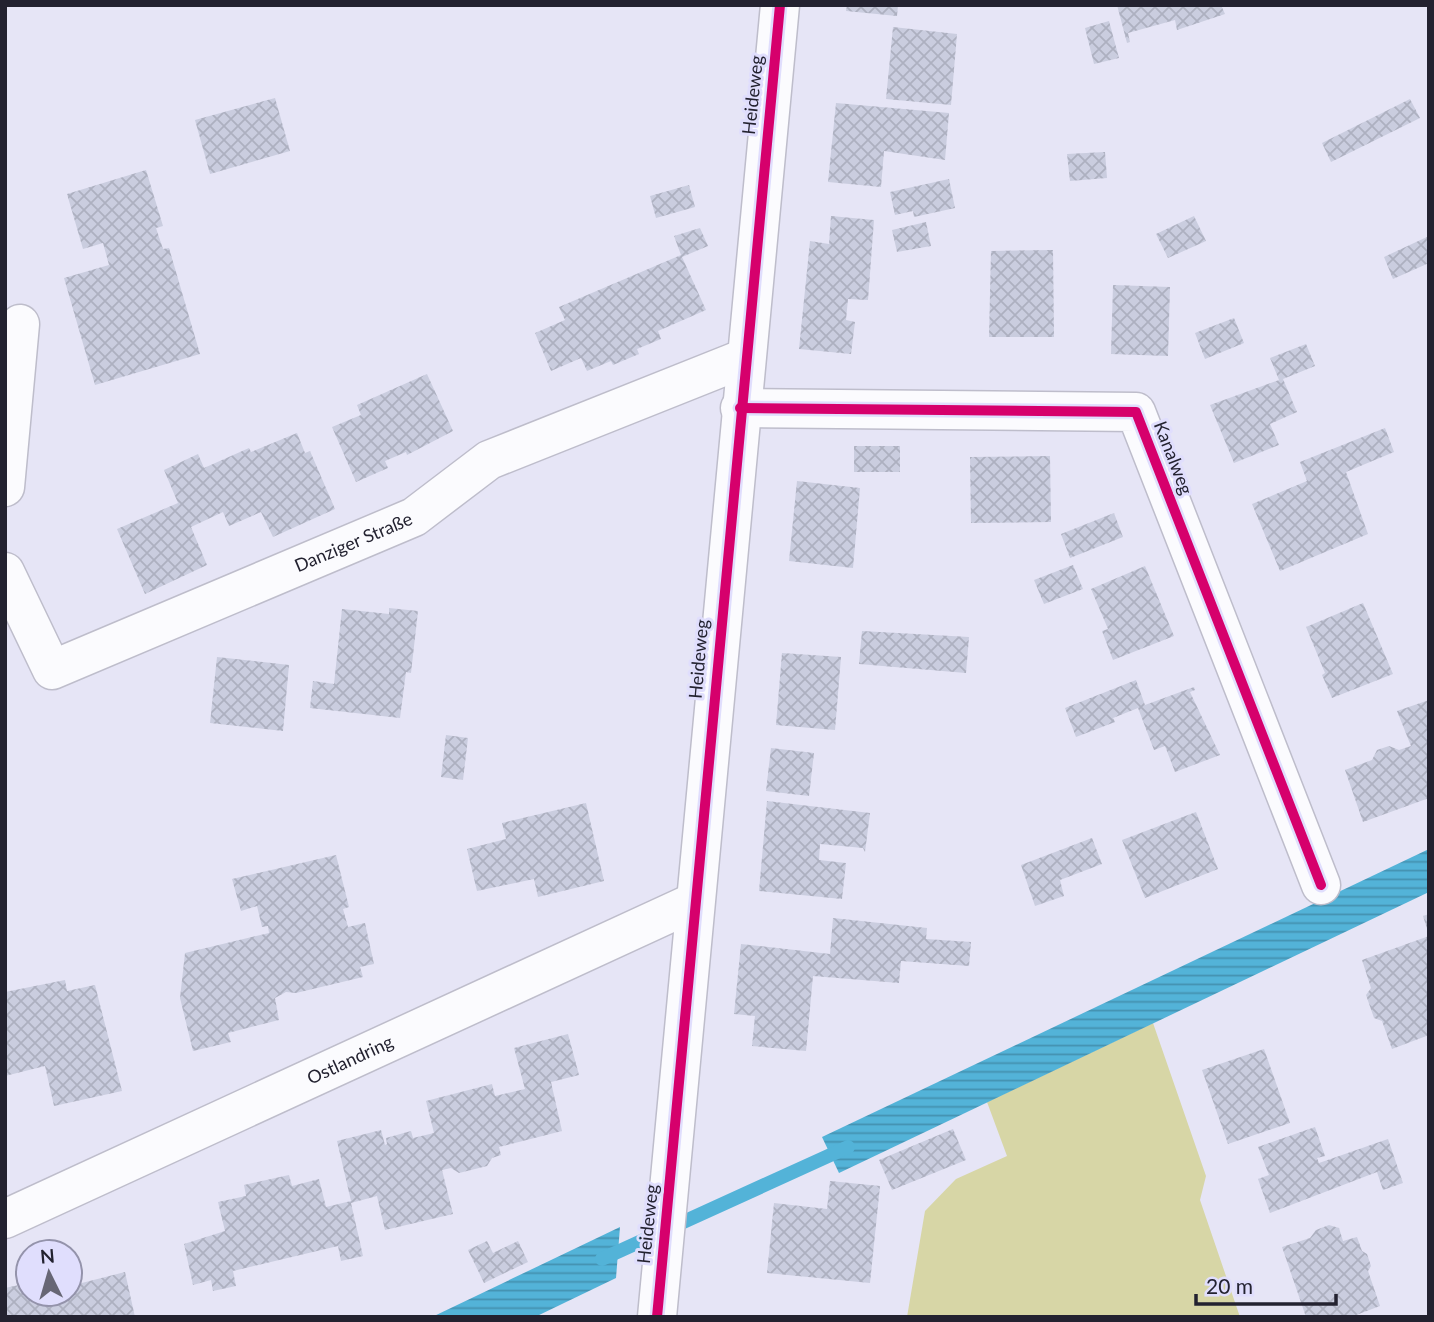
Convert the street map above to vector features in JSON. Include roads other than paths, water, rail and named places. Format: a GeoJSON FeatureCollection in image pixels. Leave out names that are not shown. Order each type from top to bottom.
{"type":"FeatureCollection","features":[{"type":"Feature","properties":{"kind":"street","name":"Heideweg"},"geometry":{"type":"LineString","coordinates":[[657,1317],[740,408],[780,5]]}},
{"type":"Feature","properties":{"kind":"street"},"geometry":{"type":"LineString","coordinates":[[5,487],[20,324]]}},
{"type":"Feature","properties":{"kind":"street","name":"Danziger Straße"},"geometry":{"type":"LineString","coordinates":[[5,572],[52,670],[414,517],[489,460],[745,358]]}},
{"type":"Feature","properties":{"kind":"street","name":"Kanalweg"},"geometry":{"type":"LineString","coordinates":[[740,408],[1136,412],[1321,885]]}},
{"type":"Feature","properties":{"kind":"street","name":"Ostlandring"},"geometry":{"type":"LineString","coordinates":[[5,1219],[694,902]]}},
{"type":"Feature","properties":{"kind":"water"},"geometry":{"type":"Polygon","coordinates":[[[1429,849],[1429,892],[839,1173],[822,1137],[1429,849]]]}},
{"type":"Feature","properties":{"kind":"water"},"geometry":{"type":"Polygon","coordinates":[[[620,1227],[616,1278],[535,1317],[432,1317],[620,1227]]]}},
{"type":"Feature","properties":{"kind":"waterway"},"geometry":{"type":"LineString","coordinates":[[602,1259],[848,1147]]}}]}
